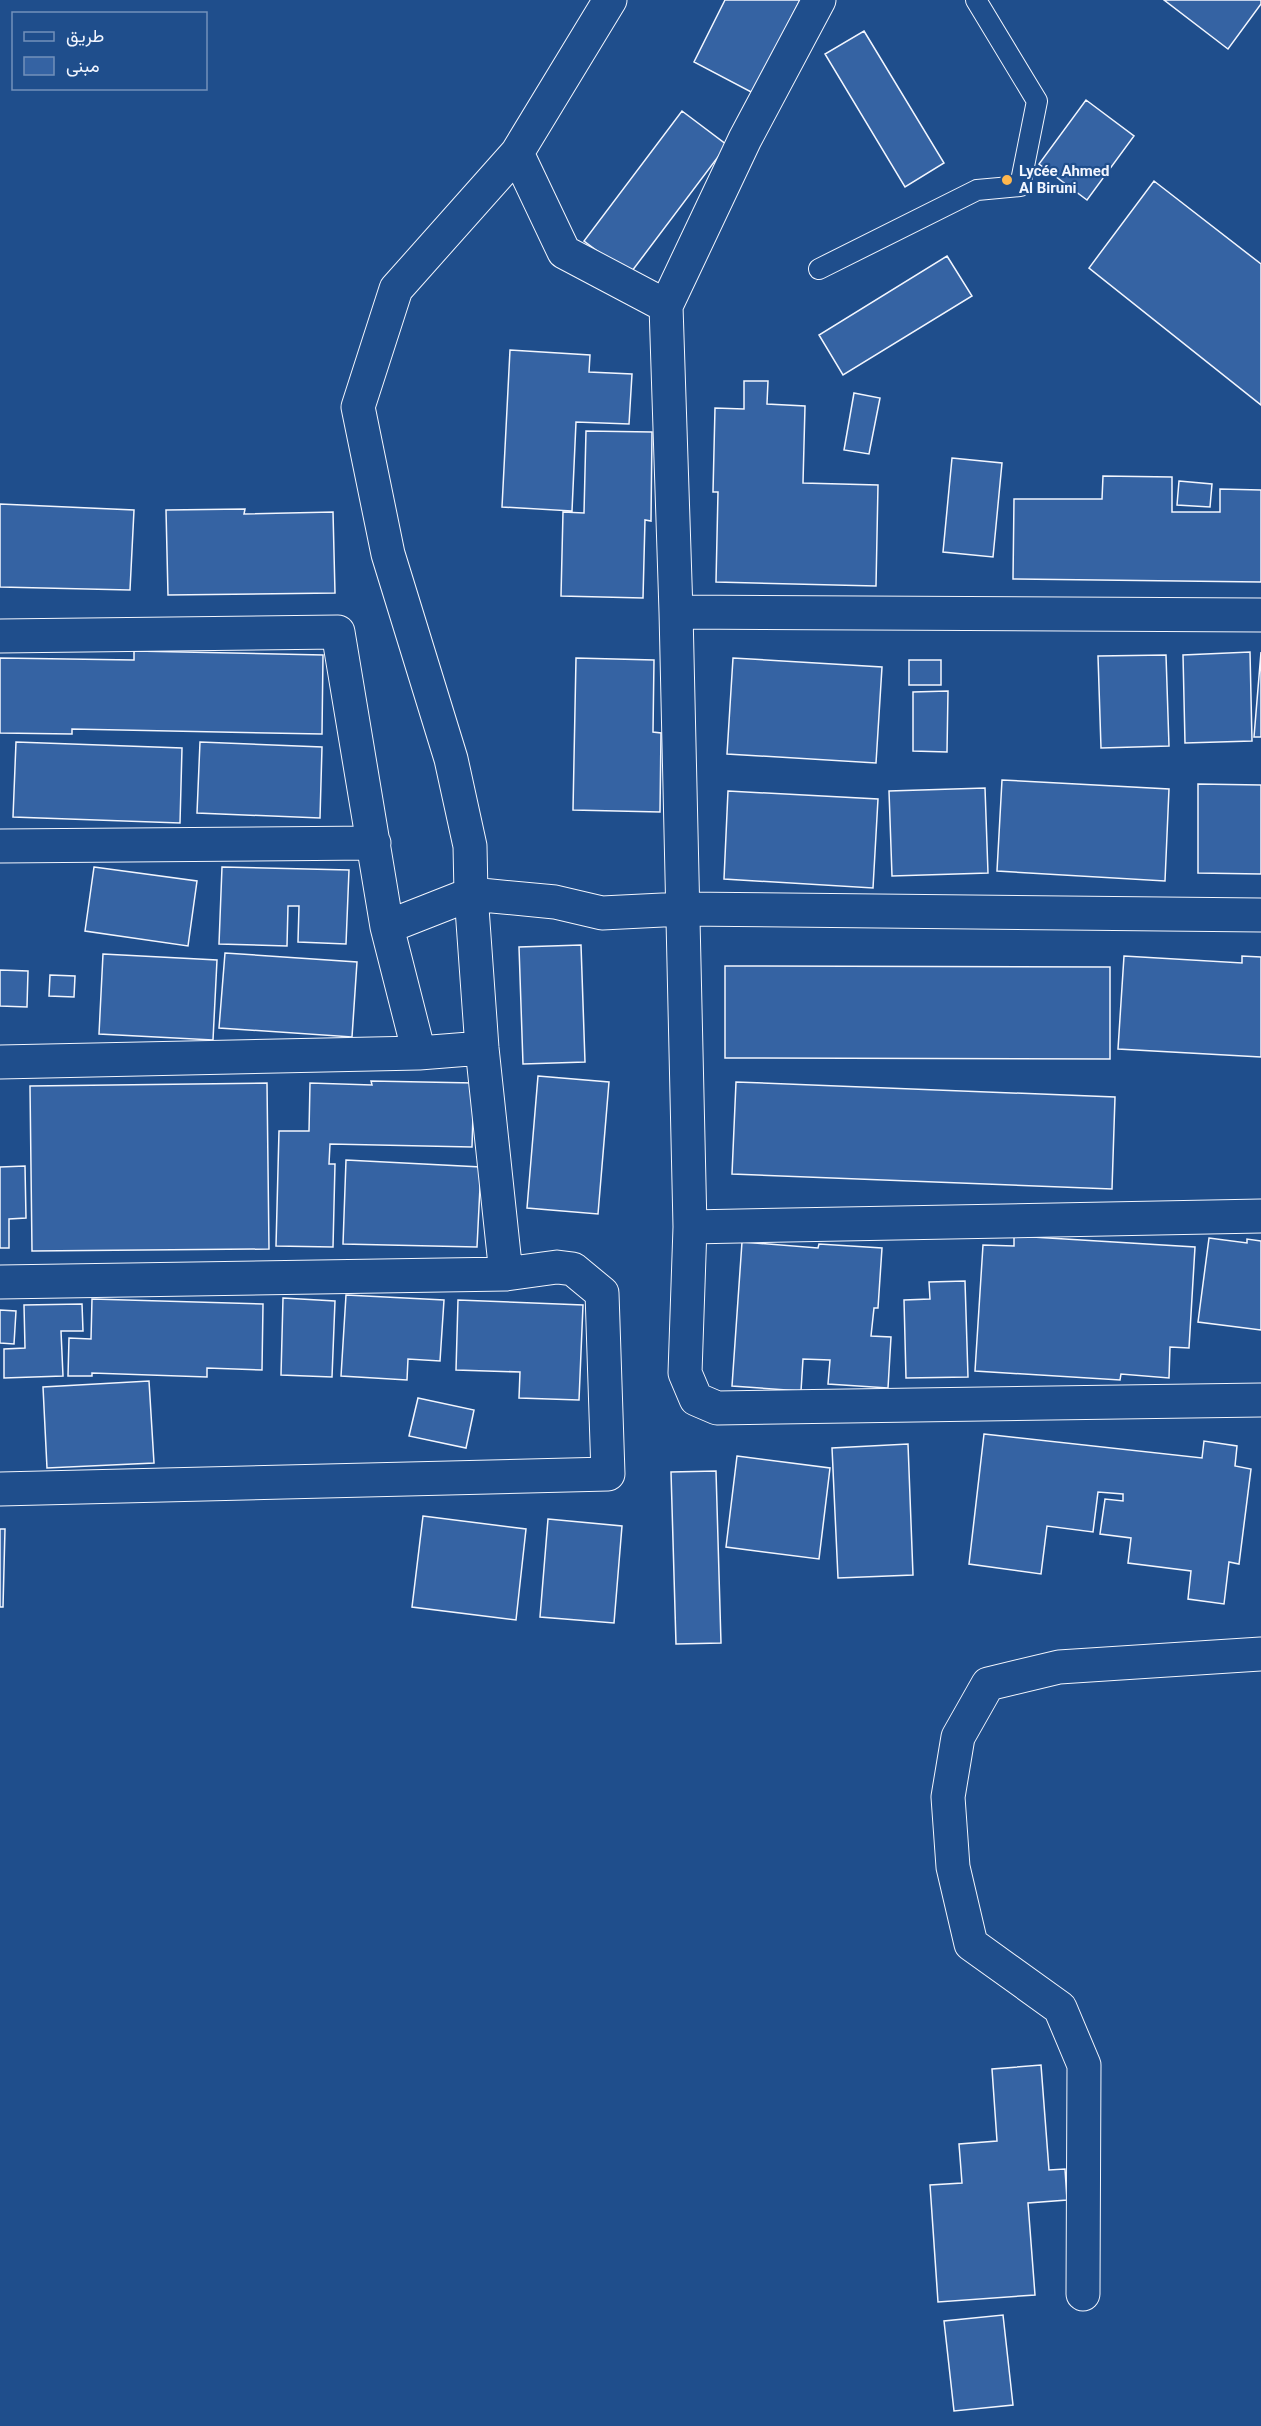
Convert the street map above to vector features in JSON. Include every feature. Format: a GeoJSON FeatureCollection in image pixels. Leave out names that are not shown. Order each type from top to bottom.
{"type":"FeatureCollection","features":[{"type":"Feature","properties":{"kind":"street"},"geometry":{"type":"LineString","coordinates":[[506,1274],[482,1047],[471,894],[470,846],[452,759],[388,554],[358,407],[396,289],[517,153],[610,0]]}},
{"type":"Feature","properties":{"kind":"street"},"geometry":{"type":"LineString","coordinates":[[819,0],[745,139],[666,306],[676,612],[690,1227],[685,1373],[696,1399],[717,1408],[1261,1400]]}},
{"type":"Feature","properties":{"kind":"street"},"geometry":{"type":"LineString","coordinates":[[517,153],[564,252],[666,306]]}},
{"type":"Feature","properties":{"kind":"street"},"geometry":{"type":"LineString","coordinates":[[676,612],[1261,615]]}},
{"type":"Feature","properties":{"kind":"street"},"geometry":{"type":"LineString","coordinates":[[0,636],[338,632],[387,927],[418,1053]]}},
{"type":"Feature","properties":{"kind":"street"},"geometry":{"type":"LineString","coordinates":[[0,846],[374,843]]}},
{"type":"Feature","properties":{"kind":"street"},"geometry":{"type":"LineString","coordinates":[[387,927],[471,894],[555,902],[602,913],[683,909],[1261,915]]}},
{"type":"Feature","properties":{"kind":"street"},"geometry":{"type":"LineString","coordinates":[[0,1062],[418,1053],[482,1047]]}},
{"type":"Feature","properties":{"kind":"street"},"geometry":{"type":"LineString","coordinates":[[690,1227],[1261,1216]]}},
{"type":"Feature","properties":{"kind":"street"},"geometry":{"type":"LineString","coordinates":[[0,1282],[506,1274],[557,1267],[573,1269],[602,1293],[608,1474],[0,1489]]}},
{"type":"Feature","properties":{"kind":"street"},"geometry":{"type":"LineString","coordinates":[[1083,2294],[1084,2064],[1060,2008],[971,1944],[953,1867],[948,1797],[958,1737],[988,1684],[1059,1666],[1261,1654]]}},
{"type":"Feature","properties":{"kind":"lane"},"geometry":{"type":"LineString","coordinates":[[819,269],[977,190],[1020,186],[1037,101],[976,0]]}},
{"type":"Feature","properties":{"kind":"building"},"geometry":{"type":"Polygon","coordinates":[[[725,0],[800,0],[753,93],[694,62],[725,0]]]}},
{"type":"Feature","properties":{"kind":"building"},"geometry":{"type":"Polygon","coordinates":[[[1164,0],[1261,0],[1261,4],[1228,49],[1164,0]]]}},
{"type":"Feature","properties":{"kind":"building"},"geometry":{"type":"Polygon","coordinates":[[[864,31],[944,163],[905,187],[825,54],[864,31]]]}},
{"type":"Feature","properties":{"kind":"building"},"geometry":{"type":"Polygon","coordinates":[[[1086,100],[1134,136],[1087,200],[1039,164],[1086,100]]]}},
{"type":"Feature","properties":{"kind":"building"},"geometry":{"type":"Polygon","coordinates":[[[682,111],[727,145],[629,275],[584,241],[682,111]]]}},
{"type":"Feature","properties":{"kind":"building"},"geometry":{"type":"Polygon","coordinates":[[[1154,181],[1261,264],[1261,405],[1089,268],[1154,181]]]}},
{"type":"Feature","properties":{"kind":"building"},"geometry":{"type":"Polygon","coordinates":[[[947,256],[972,296],[843,375],[819,335],[947,256]]]}},
{"type":"Feature","properties":{"kind":"building"},"geometry":{"type":"Polygon","coordinates":[[[510,350],[590,355],[589,372],[632,374],[629,424],[576,422],[572,511],[502,507],[510,350]]]}},
{"type":"Feature","properties":{"kind":"building"},"geometry":{"type":"Polygon","coordinates":[[[744,381],[768,381],[767,404],[805,406],[803,483],[878,485],[876,586],[716,582],[718,492],[713,492],[715,408],[744,409],[744,381]]]}},
{"type":"Feature","properties":{"kind":"building"},"geometry":{"type":"Polygon","coordinates":[[[854,393],[880,398],[869,454],[844,450],[854,393]]]}},
{"type":"Feature","properties":{"kind":"building"},"geometry":{"type":"Polygon","coordinates":[[[586,431],[652,432],[651,521],[645,520],[643,598],[561,596],[563,512],[584,513],[586,431]]]}},
{"type":"Feature","properties":{"kind":"building"},"geometry":{"type":"Polygon","coordinates":[[[952,458],[1002,463],[993,557],[943,552],[952,458]]]}},
{"type":"Feature","properties":{"kind":"building"},"geometry":{"type":"Polygon","coordinates":[[[1103,476],[1172,477],[1172,512],[1220,512],[1220,489],[1261,490],[1261,582],[1013,579],[1014,499],[1102,499],[1103,476]]]}},
{"type":"Feature","properties":{"kind":"building"},"geometry":{"type":"Polygon","coordinates":[[[1179,481],[1212,484],[1210,507],[1177,505],[1179,481]]]}},
{"type":"Feature","properties":{"kind":"building"},"geometry":{"type":"Polygon","coordinates":[[[0,504],[134,510],[130,590],[0,587],[0,504]]]}},
{"type":"Feature","properties":{"kind":"building"},"geometry":{"type":"Polygon","coordinates":[[[245,509],[244,514],[333,512],[335,593],[168,595],[166,510],[245,509]]]}},
{"type":"Feature","properties":{"kind":"building"},"geometry":{"type":"Polygon","coordinates":[[[134,651],[323,655],[322,734],[72,729],[72,734],[0,733],[0,658],[134,660],[134,651]]]}},
{"type":"Feature","properties":{"kind":"building"},"geometry":{"type":"Polygon","coordinates":[[[1250,652],[1252,741],[1185,743],[1183,655],[1250,652]]]}},
{"type":"Feature","properties":{"kind":"building"},"geometry":{"type":"Polygon","coordinates":[[[1261,652],[1261,737],[1254,737],[1261,652]]]}},
{"type":"Feature","properties":{"kind":"building"},"geometry":{"type":"Polygon","coordinates":[[[1166,655],[1169,746],[1101,748],[1098,656],[1166,655]]]}},
{"type":"Feature","properties":{"kind":"building"},"geometry":{"type":"Polygon","coordinates":[[[576,658],[654,660],[653,732],[661,733],[660,812],[573,810],[576,658]]]}},
{"type":"Feature","properties":{"kind":"building"},"geometry":{"type":"Polygon","coordinates":[[[733,658],[882,667],[876,763],[727,754],[733,658]]]}},
{"type":"Feature","properties":{"kind":"building"},"geometry":{"type":"Polygon","coordinates":[[[909,660],[941,660],[941,685],[909,685],[909,660]]]}},
{"type":"Feature","properties":{"kind":"building"},"geometry":{"type":"Polygon","coordinates":[[[948,691],[947,752],[913,751],[913,692],[948,691]]]}},
{"type":"Feature","properties":{"kind":"building"},"geometry":{"type":"Polygon","coordinates":[[[16,742],[182,748],[180,823],[13,817],[16,742]]]}},
{"type":"Feature","properties":{"kind":"building"},"geometry":{"type":"Polygon","coordinates":[[[200,742],[322,747],[320,818],[197,813],[200,742]]]}},
{"type":"Feature","properties":{"kind":"building"},"geometry":{"type":"Polygon","coordinates":[[[1002,780],[1169,789],[1165,881],[997,871],[1002,780]]]}},
{"type":"Feature","properties":{"kind":"building"},"geometry":{"type":"Polygon","coordinates":[[[1198,784],[1261,785],[1261,874],[1198,873],[1198,784]]]}},
{"type":"Feature","properties":{"kind":"building"},"geometry":{"type":"Polygon","coordinates":[[[985,788],[988,873],[892,876],[889,791],[985,788]]]}},
{"type":"Feature","properties":{"kind":"building"},"geometry":{"type":"Polygon","coordinates":[[[728,791],[878,799],[873,888],[724,879],[728,791]]]}},
{"type":"Feature","properties":{"kind":"building"},"geometry":{"type":"Polygon","coordinates":[[[94,867],[197,881],[188,946],[85,931],[94,867]]]}},
{"type":"Feature","properties":{"kind":"building"},"geometry":{"type":"Polygon","coordinates":[[[222,867],[349,870],[346,944],[298,942],[299,906],[288,906],[287,946],[219,944],[222,867]]]}},
{"type":"Feature","properties":{"kind":"building"},"geometry":{"type":"Polygon","coordinates":[[[581,945],[585,1062],[523,1064],[519,947],[581,945]]]}},
{"type":"Feature","properties":{"kind":"building"},"geometry":{"type":"Polygon","coordinates":[[[225,953],[357,962],[352,1037],[219,1028],[225,953]]]}},
{"type":"Feature","properties":{"kind":"building"},"geometry":{"type":"Polygon","coordinates":[[[103,954],[217,960],[213,1040],[99,1034],[103,954]]]}},
{"type":"Feature","properties":{"kind":"building"},"geometry":{"type":"Polygon","coordinates":[[[1124,956],[1242,963],[1242,956],[1261,957],[1261,1057],[1118,1049],[1124,956]]]}},
{"type":"Feature","properties":{"kind":"building"},"geometry":{"type":"Polygon","coordinates":[[[725,966],[1110,967],[1110,1059],[725,1058],[725,966]]]}},
{"type":"Feature","properties":{"kind":"building"},"geometry":{"type":"Polygon","coordinates":[[[0,970],[28,971],[27,1007],[0,1006],[0,970]]]}},
{"type":"Feature","properties":{"kind":"building"},"geometry":{"type":"Polygon","coordinates":[[[50,975],[75,976],[74,997],[49,996],[50,975]]]}},
{"type":"Feature","properties":{"kind":"building"},"geometry":{"type":"Polygon","coordinates":[[[538,1076],[609,1082],[598,1214],[527,1208],[538,1076]]]}},
{"type":"Feature","properties":{"kind":"building"},"geometry":{"type":"Polygon","coordinates":[[[371,1081],[474,1083],[472,1147],[330,1144],[329,1164],[335,1164],[333,1247],[276,1246],[279,1131],[309,1131],[310,1083],[372,1085],[371,1081]]]}},
{"type":"Feature","properties":{"kind":"building"},"geometry":{"type":"Polygon","coordinates":[[[736,1082],[1115,1097],[1112,1189],[732,1174],[736,1082]]]}},
{"type":"Feature","properties":{"kind":"building"},"geometry":{"type":"Polygon","coordinates":[[[267,1083],[269,1249],[32,1251],[30,1086],[267,1083]]]}},
{"type":"Feature","properties":{"kind":"building"},"geometry":{"type":"Polygon","coordinates":[[[346,1160],[481,1167],[477,1247],[343,1244],[346,1160]]]}},
{"type":"Feature","properties":{"kind":"building"},"geometry":{"type":"Polygon","coordinates":[[[25,1166],[26,1218],[9,1219],[9,1248],[0,1248],[0,1167],[25,1166]]]}},
{"type":"Feature","properties":{"kind":"building"},"geometry":{"type":"Polygon","coordinates":[[[1014,1236],[1195,1247],[1189,1348],[1170,1347],[1169,1378],[1121,1374],[1120,1380],[975,1371],[983,1245],[1014,1246],[1014,1236]]]}},
{"type":"Feature","properties":{"kind":"building"},"geometry":{"type":"Polygon","coordinates":[[[1209,1238],[1247,1243],[1247,1239],[1261,1241],[1261,1330],[1198,1322],[1209,1238]]]}},
{"type":"Feature","properties":{"kind":"building"},"geometry":{"type":"Polygon","coordinates":[[[742,1242],[818,1248],[819,1244],[882,1248],[878,1308],[874,1308],[871,1336],[891,1337],[888,1388],[828,1384],[830,1360],[803,1359],[801,1391],[732,1386],[742,1242]]]}},
{"type":"Feature","properties":{"kind":"building"},"geometry":{"type":"Polygon","coordinates":[[[965,1281],[968,1377],[906,1378],[904,1300],[930,1299],[929,1282],[965,1281]]]}},
{"type":"Feature","properties":{"kind":"building"},"geometry":{"type":"Polygon","coordinates":[[[346,1295],[444,1300],[440,1361],[408,1359],[407,1380],[341,1376],[346,1295]]]}},
{"type":"Feature","properties":{"kind":"building"},"geometry":{"type":"Polygon","coordinates":[[[283,1298],[335,1301],[332,1377],[281,1375],[283,1298]]]}},
{"type":"Feature","properties":{"kind":"building"},"geometry":{"type":"Polygon","coordinates":[[[92,1299],[263,1304],[262,1370],[207,1368],[207,1377],[92,1373],[92,1376],[68,1376],[69,1338],[91,1339],[92,1299]]]}},
{"type":"Feature","properties":{"kind":"building"},"geometry":{"type":"Polygon","coordinates":[[[458,1300],[583,1305],[579,1400],[519,1398],[520,1372],[456,1370],[458,1300]]]}},
{"type":"Feature","properties":{"kind":"building"},"geometry":{"type":"Polygon","coordinates":[[[82,1304],[83,1331],[61,1331],[63,1376],[4,1378],[4,1349],[25,1348],[24,1305],[82,1304]]]}},
{"type":"Feature","properties":{"kind":"building"},"geometry":{"type":"Polygon","coordinates":[[[0,1310],[16,1311],[14,1344],[0,1343],[0,1310]]]}},
{"type":"Feature","properties":{"kind":"building"},"geometry":{"type":"Polygon","coordinates":[[[149,1381],[154,1463],[47,1468],[43,1387],[149,1381]]]}},
{"type":"Feature","properties":{"kind":"building"},"geometry":{"type":"Polygon","coordinates":[[[418,1398],[474,1410],[466,1448],[409,1436],[418,1398]]]}},
{"type":"Feature","properties":{"kind":"building"},"geometry":{"type":"Polygon","coordinates":[[[984,1434],[1202,1458],[1204,1441],[1237,1446],[1235,1466],[1251,1469],[1239,1564],[1229,1562],[1224,1604],[1188,1599],[1191,1571],[1128,1563],[1131,1538],[1100,1534],[1105,1499],[1123,1501],[1123,1494],[1098,1492],[1093,1532],[1047,1526],[1041,1574],[969,1564],[984,1434]]]}},
{"type":"Feature","properties":{"kind":"building"},"geometry":{"type":"Polygon","coordinates":[[[908,1444],[913,1575],[838,1578],[832,1448],[908,1444]]]}},
{"type":"Feature","properties":{"kind":"building"},"geometry":{"type":"Polygon","coordinates":[[[737,1456],[830,1468],[819,1559],[726,1547],[737,1456]]]}},
{"type":"Feature","properties":{"kind":"building"},"geometry":{"type":"Polygon","coordinates":[[[716,1471],[721,1643],[676,1644],[671,1472],[716,1471]]]}},
{"type":"Feature","properties":{"kind":"building"},"geometry":{"type":"Polygon","coordinates":[[[423,1516],[526,1529],[516,1620],[412,1607],[423,1516]]]}},
{"type":"Feature","properties":{"kind":"building"},"geometry":{"type":"Polygon","coordinates":[[[548,1519],[622,1526],[614,1623],[540,1617],[548,1519]]]}},
{"type":"Feature","properties":{"kind":"building"},"geometry":{"type":"Polygon","coordinates":[[[0,1529],[5,1529],[3,1607],[0,1607],[0,1529]]]}},
{"type":"Feature","properties":{"kind":"building"},"geometry":{"type":"Polygon","coordinates":[[[1041,2065],[1049,2170],[1065,2169],[1067,2200],[1028,2203],[1035,2295],[938,2302],[930,2185],[962,2183],[959,2144],[997,2141],[992,2069],[1041,2065]]]}},
{"type":"Feature","properties":{"kind":"building"},"geometry":{"type":"Polygon","coordinates":[[[1003,2315],[1013,2405],[954,2411],[944,2321],[1003,2315]]]}},
{"type":"Feature","properties":{"kind":"place","name":"Lycée Ahmed Al Biruni"},"geometry":{"type":"Point","coordinates":[1007,180]}}]}
